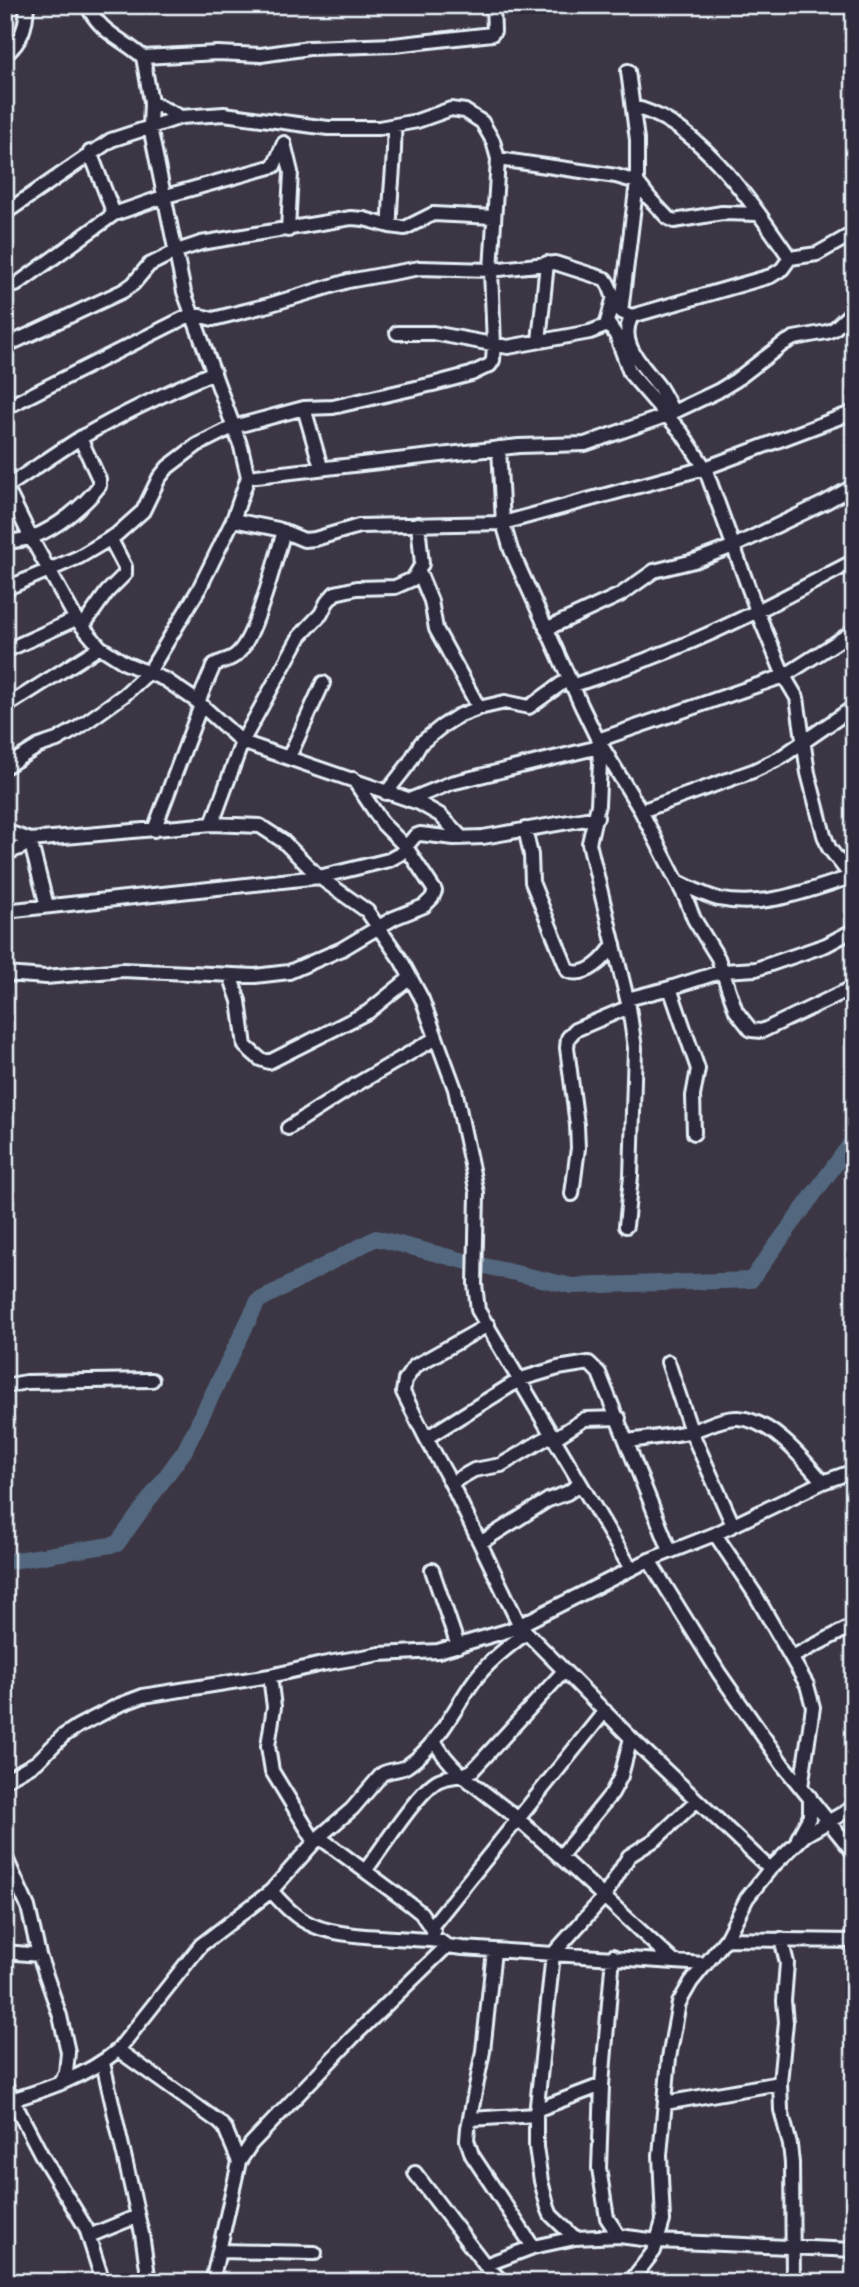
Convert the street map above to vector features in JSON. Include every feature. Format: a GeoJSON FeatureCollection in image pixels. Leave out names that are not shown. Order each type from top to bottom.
{"type":"FeatureCollection","features":[{"type":"Feature","properties":{"kind":"street"},"geometry":{"type":"LineString","coordinates":[[5,55],[20,41],[27,5]]}},
{"type":"Feature","properties":{"kind":"street"},"geometry":{"type":"LineString","coordinates":[[88,5],[97,22],[109,34],[144,57],[217,53],[261,55],[309,48],[394,45],[492,34],[493,5]]}},
{"type":"Feature","properties":{"kind":"street"},"geometry":{"type":"LineString","coordinates":[[5,767],[78,728],[124,695],[149,672],[199,589],[233,520],[248,477],[246,461],[184,292],[150,127],[152,102],[144,57]]}},
{"type":"Feature","properties":{"kind":"street"},"geometry":{"type":"LineString","coordinates":[[628,71],[638,148],[627,326],[631,350],[661,390],[669,414]]}},
{"type":"Feature","properties":{"kind":"street"},"geometry":{"type":"LineString","coordinates":[[152,102],[181,117]]}},
{"type":"Feature","properties":{"kind":"street"},"geometry":{"type":"LineString","coordinates":[[633,107],[659,115],[685,130],[716,162],[759,214],[790,258]]}},
{"type":"Feature","properties":{"kind":"street"},"geometry":{"type":"LineString","coordinates":[[5,213],[111,140],[181,117],[224,114],[340,129],[394,126],[417,121],[445,110],[465,111],[489,132],[498,159],[491,270],[494,345],[490,365],[471,374],[333,408],[304,408],[233,426],[197,445],[168,467],[159,478],[143,511],[110,538],[79,557],[5,589]]}},
{"type":"Feature","properties":{"kind":"street"},"geometry":{"type":"LineString","coordinates":[[285,124],[284,143],[291,172],[288,230]]}},
{"type":"Feature","properties":{"kind":"street"},"geometry":{"type":"LineString","coordinates":[[390,226],[395,155],[394,126]]}},
{"type":"Feature","properties":{"kind":"street"},"geometry":{"type":"LineString","coordinates":[[16,285],[114,214],[166,196],[274,166],[284,143]]}},
{"type":"Feature","properties":{"kind":"street"},"geometry":{"type":"LineString","coordinates":[[90,152],[114,214]]}},
{"type":"Feature","properties":{"kind":"street"},"geometry":{"type":"LineString","coordinates":[[498,159],[616,176],[637,182],[668,218],[674,221],[722,213],[759,214]]}},
{"type":"Feature","properties":{"kind":"street"},"geometry":{"type":"LineString","coordinates":[[5,346],[123,291],[133,284],[149,265],[201,243],[351,218],[410,227],[433,214],[494,217]]}},
{"type":"Feature","properties":{"kind":"street"},"geometry":{"type":"LineString","coordinates":[[626,314],[771,276],[782,269],[790,258],[817,254],[854,233]]}},
{"type":"Feature","properties":{"kind":"street"},"geometry":{"type":"LineString","coordinates":[[5,408],[192,314],[213,319],[348,281],[420,268],[491,270],[547,263],[561,264],[605,279],[610,286],[613,300],[626,314]]}},
{"type":"Feature","properties":{"kind":"street"},"geometry":{"type":"LineString","coordinates":[[539,341],[547,263]]}},
{"type":"Feature","properties":{"kind":"street"},"geometry":{"type":"LineString","coordinates":[[613,300],[607,317],[608,325],[616,335],[625,367],[669,414],[705,468],[757,611],[784,677],[797,698],[811,787],[824,835],[830,848],[853,879],[775,900],[747,902],[715,898],[678,882]]}},
{"type":"Feature","properties":{"kind":"street"},"geometry":{"type":"LineString","coordinates":[[248,477],[499,448],[585,444],[669,414],[736,380],[794,338],[834,329],[854,310]]}},
{"type":"Feature","properties":{"kind":"street"},"geometry":{"type":"LineString","coordinates":[[397,334],[433,333],[508,347],[590,332],[608,325]]}},
{"type":"Feature","properties":{"kind":"street"},"geometry":{"type":"LineString","coordinates":[[214,372],[153,398],[80,438],[5,487],[16,503],[31,538],[79,622],[100,647],[125,663],[166,680],[200,703],[242,742],[410,800],[440,815],[462,838]]}},
{"type":"Feature","properties":{"kind":"street"},"geometry":{"type":"LineString","coordinates":[[304,408],[321,467]]}},
{"type":"Feature","properties":{"kind":"street"},"geometry":{"type":"LineString","coordinates":[[233,520],[284,531],[304,540],[359,526],[503,523],[705,468],[854,412]]}},
{"type":"Feature","properties":{"kind":"street"},"geometry":{"type":"LineString","coordinates":[[5,542],[31,538],[65,518],[99,486],[99,479],[80,438]]}},
{"type":"Feature","properties":{"kind":"street"},"geometry":{"type":"LineString","coordinates":[[499,448],[503,523],[511,550],[599,744],[641,811],[678,882],[694,919],[723,971],[736,1011],[746,1026],[762,1031],[854,987]]}},
{"type":"Feature","properties":{"kind":"street"},"geometry":{"type":"LineString","coordinates":[[546,629],[620,595],[654,571],[694,561],[734,546],[854,486]]}},
{"type":"Feature","properties":{"kind":"street"},"geometry":{"type":"LineString","coordinates":[[418,524],[423,554],[419,572],[431,601],[436,629],[478,708]]}},
{"type":"Feature","properties":{"kind":"street"},"geometry":{"type":"LineString","coordinates":[[154,830],[214,665],[229,660],[243,648],[260,607],[284,531]]}},
{"type":"Feature","properties":{"kind":"street"},"geometry":{"type":"LineString","coordinates":[[5,651],[79,622],[125,574],[125,567],[110,538]]}},
{"type":"Feature","properties":{"kind":"street"},"geometry":{"type":"LineString","coordinates":[[386,793],[428,737],[458,716],[505,702],[529,707],[570,683],[650,659],[757,611],[854,561]]}},
{"type":"Feature","properties":{"kind":"street"},"geometry":{"type":"LineString","coordinates":[[212,824],[242,742],[300,636],[321,614],[330,597],[343,590],[403,586],[419,572]]}},
{"type":"Feature","properties":{"kind":"street"},"geometry":{"type":"LineString","coordinates":[[410,800],[451,783],[599,744],[784,677],[854,631]]}},
{"type":"Feature","properties":{"kind":"street"},"geometry":{"type":"LineString","coordinates":[[5,707],[100,647]]}},
{"type":"Feature","properties":{"kind":"street"},"geometry":{"type":"LineString","coordinates":[[289,757],[323,683]]}},
{"type":"Feature","properties":{"kind":"street"},"geometry":{"type":"LineString","coordinates":[[641,811],[753,771],[780,758],[854,707]]}},
{"type":"Feature","properties":{"kind":"street"},"geometry":{"type":"LineString","coordinates":[[599,744],[597,817],[589,843],[628,1003],[635,1048],[635,1106],[626,1226]]}},
{"type":"Feature","properties":{"kind":"street"},"geometry":{"type":"LineString","coordinates":[[5,974],[46,977],[122,970],[272,975],[289,972],[342,949],[379,927],[424,906],[435,891],[406,847],[383,824],[353,779]]}},
{"type":"Feature","properties":{"kind":"street"},"geometry":{"type":"LineString","coordinates":[[5,911],[319,877],[389,860],[400,854],[415,836],[420,834],[484,837],[597,817]]}},
{"type":"Feature","properties":{"kind":"street"},"geometry":{"type":"LineString","coordinates":[[5,831],[30,840],[212,824],[260,826],[283,841],[319,877],[367,911],[422,999],[455,1089],[477,1193],[475,1299],[478,1310],[631,1569]]}},
{"type":"Feature","properties":{"kind":"street"},"geometry":{"type":"LineString","coordinates":[[525,829],[531,855],[532,882],[568,971],[574,973],[590,968],[607,956],[614,944]]}},
{"type":"Feature","properties":{"kind":"street"},"geometry":{"type":"LineString","coordinates":[[5,854],[22,847],[30,840]]}},
{"type":"Feature","properties":{"kind":"street"},"geometry":{"type":"LineString","coordinates":[[30,840],[47,906]]}},
{"type":"Feature","properties":{"kind":"street"},"geometry":{"type":"LineString","coordinates":[[572,1194],[578,1148],[567,1048],[568,1038],[575,1030],[628,1003],[723,971],[756,968],[773,963],[825,945],[854,930]]}},
{"type":"Feature","properties":{"kind":"street"},"geometry":{"type":"LineString","coordinates":[[230,975],[239,1000],[246,1046],[260,1059],[269,1062],[368,1012],[410,978]]}},
{"type":"Feature","properties":{"kind":"street"},"geometry":{"type":"LineString","coordinates":[[670,988],[698,1069],[693,1096],[694,1132]]}},
{"type":"Feature","properties":{"kind":"street"},"geometry":{"type":"LineString","coordinates":[[288,1128],[436,1038]]}},
{"type":"Feature","properties":{"kind":"street"},"geometry":{"type":"LineString","coordinates":[[488,1325],[415,1366],[405,1380],[403,1392],[523,1629],[631,1738],[770,1869]]}},
{"type":"Feature","properties":{"kind":"street"},"geometry":{"type":"LineString","coordinates":[[426,1438],[521,1379],[584,1362],[590,1363],[599,1373],[619,1418],[670,1551]]}},
{"type":"Feature","properties":{"kind":"street"},"geometry":{"type":"LineString","coordinates":[[668,1362],[691,1431],[733,1525]]}},
{"type":"Feature","properties":{"kind":"street"},"geometry":{"type":"LineString","coordinates":[[5,1386],[26,1382],[152,1380]]}},
{"type":"Feature","properties":{"kind":"street"},"geometry":{"type":"LineString","coordinates":[[451,1483],[474,1470],[501,1465],[585,1419],[619,1418]]}},
{"type":"Feature","properties":{"kind":"street"},"geometry":{"type":"LineString","coordinates":[[628,1441],[691,1431],[736,1418],[752,1421],[794,1449],[822,1482]]}},
{"type":"Feature","properties":{"kind":"street"},"geometry":{"type":"LineString","coordinates":[[5,1780],[37,1762],[63,1736],[78,1726],[118,1705],[143,1696],[270,1676],[351,1658],[438,1651],[523,1629],[649,1560],[715,1534],[822,1482],[854,1471]]}},
{"type":"Feature","properties":{"kind":"street"},"geometry":{"type":"LineString","coordinates":[[480,1543],[548,1500],[580,1485]]}},
{"type":"Feature","properties":{"kind":"street"},"geometry":{"type":"LineString","coordinates":[[630,2282],[649,2259],[658,2241],[663,2221],[659,2168],[675,2017],[685,1992],[726,1939],[741,1908],[805,1828],[810,1816],[806,1792],[813,1707],[807,1685],[715,1534]]}},
{"type":"Feature","properties":{"kind":"street"},"geometry":{"type":"LineString","coordinates":[[649,1560],[719,1673],[854,1853]]}},
{"type":"Feature","properties":{"kind":"street"},"geometry":{"type":"LineString","coordinates":[[432,1570],[458,1646]]}},
{"type":"Feature","properties":{"kind":"street"},"geometry":{"type":"LineString","coordinates":[[792,1657],[854,1625]]}},
{"type":"Feature","properties":{"kind":"street"},"geometry":{"type":"LineString","coordinates":[[9,2101],[59,2084],[103,2063],[118,2050],[201,1945],[271,1891],[317,1839],[352,1809],[382,1774],[387,1770],[406,1768],[434,1740],[489,1663],[523,1629]]}},
{"type":"Feature","properties":{"kind":"street"},"geometry":{"type":"LineString","coordinates":[[439,1780],[464,1776],[481,1763],[564,1671]]}},
{"type":"Feature","properties":{"kind":"street"},"geometry":{"type":"LineString","coordinates":[[270,1676],[274,1707],[268,1746],[272,1771],[317,1839],[411,1905],[444,1943]]}},
{"type":"Feature","properties":{"kind":"street"},"geometry":{"type":"LineString","coordinates":[[431,1927],[605,1711]]}},
{"type":"Feature","properties":{"kind":"street"},"geometry":{"type":"LineString","coordinates":[[560,1857],[612,1793],[621,1776],[631,1738]]}},
{"type":"Feature","properties":{"kind":"street"},"geometry":{"type":"LineString","coordinates":[[434,1740],[444,1756],[464,1776],[518,1819],[673,1961]]}},
{"type":"Feature","properties":{"kind":"street"},"geometry":{"type":"LineString","coordinates":[[365,1871],[418,1801],[439,1780],[444,1756]]}},
{"type":"Feature","properties":{"kind":"street"},"geometry":{"type":"LineString","coordinates":[[575,2238],[551,2215],[538,2158],[536,2113],[553,1954],[604,1897],[629,1856],[656,1839],[696,1801]]}},
{"type":"Feature","properties":{"kind":"street"},"geometry":{"type":"LineString","coordinates":[[793,1844],[854,1807]]}},
{"type":"Feature","properties":{"kind":"street"},"geometry":{"type":"LineString","coordinates":[[5,1856],[28,1907],[39,1955],[60,2015],[68,2052],[65,2073],[59,2084]]}},
{"type":"Feature","properties":{"kind":"street"},"geometry":{"type":"LineString","coordinates":[[271,1891],[293,1914],[329,1931],[494,1951],[613,1956],[705,1964]]}},
{"type":"Feature","properties":{"kind":"street"},"geometry":{"type":"LineString","coordinates":[[726,1939],[854,1941]]}},
{"type":"Feature","properties":{"kind":"street"},"geometry":{"type":"LineString","coordinates":[[782,1939],[787,1973],[784,1994],[786,2022],[780,2083],[781,2110],[792,2163],[793,2282]]}},
{"type":"Feature","properties":{"kind":"street"},"geometry":{"type":"LineString","coordinates":[[212,2282],[239,2162],[251,2144],[444,1943]]}},
{"type":"Feature","properties":{"kind":"street"},"geometry":{"type":"LineString","coordinates":[[494,1951],[483,2051],[467,2140],[472,2155],[533,2247]]}},
{"type":"Feature","properties":{"kind":"street"},"geometry":{"type":"LineString","coordinates":[[5,1952],[39,1955]]}},
{"type":"Feature","properties":{"kind":"street"},"geometry":{"type":"LineString","coordinates":[[613,1956],[602,2085],[599,2168],[607,2218],[618,2236]]}},
{"type":"Feature","properties":{"kind":"street"},"geometry":{"type":"LineString","coordinates":[[118,2050],[219,2122],[225,2129],[239,2162]]}},
{"type":"Feature","properties":{"kind":"street"},"geometry":{"type":"LineString","coordinates":[[103,2063],[138,2216],[149,2282]]}},
{"type":"Feature","properties":{"kind":"street"},"geometry":{"type":"LineString","coordinates":[[665,2103],[780,2083]]}},
{"type":"Feature","properties":{"kind":"street"},"geometry":{"type":"LineString","coordinates":[[5,2084],[9,2101],[89,2236],[103,2282]]}},
{"type":"Feature","properties":{"kind":"street"},"geometry":{"type":"LineString","coordinates":[[470,2119],[536,2113],[602,2085]]}},
{"type":"Feature","properties":{"kind":"street"},"geometry":{"type":"LineString","coordinates":[[415,2173],[485,2265],[503,2282]]}},
{"type":"Feature","properties":{"kind":"street"},"geometry":{"type":"LineString","coordinates":[[89,2236],[138,2216]]}},
{"type":"Feature","properties":{"kind":"street"},"geometry":{"type":"LineString","coordinates":[[485,2265],[533,2247],[575,2238],[618,2236],[658,2241],[854,2250]]}},
{"type":"Feature","properties":{"kind":"street"},"geometry":{"type":"LineString","coordinates":[[220,2251],[316,2253]]}},
{"type":"Feature","properties":{"kind":"waterway"},"geometry":{"type":"LineString","coordinates":[[5,1562],[117,1544],[185,1450],[258,1301],[376,1238],[572,1286],[751,1280],[854,1139]]}}]}
